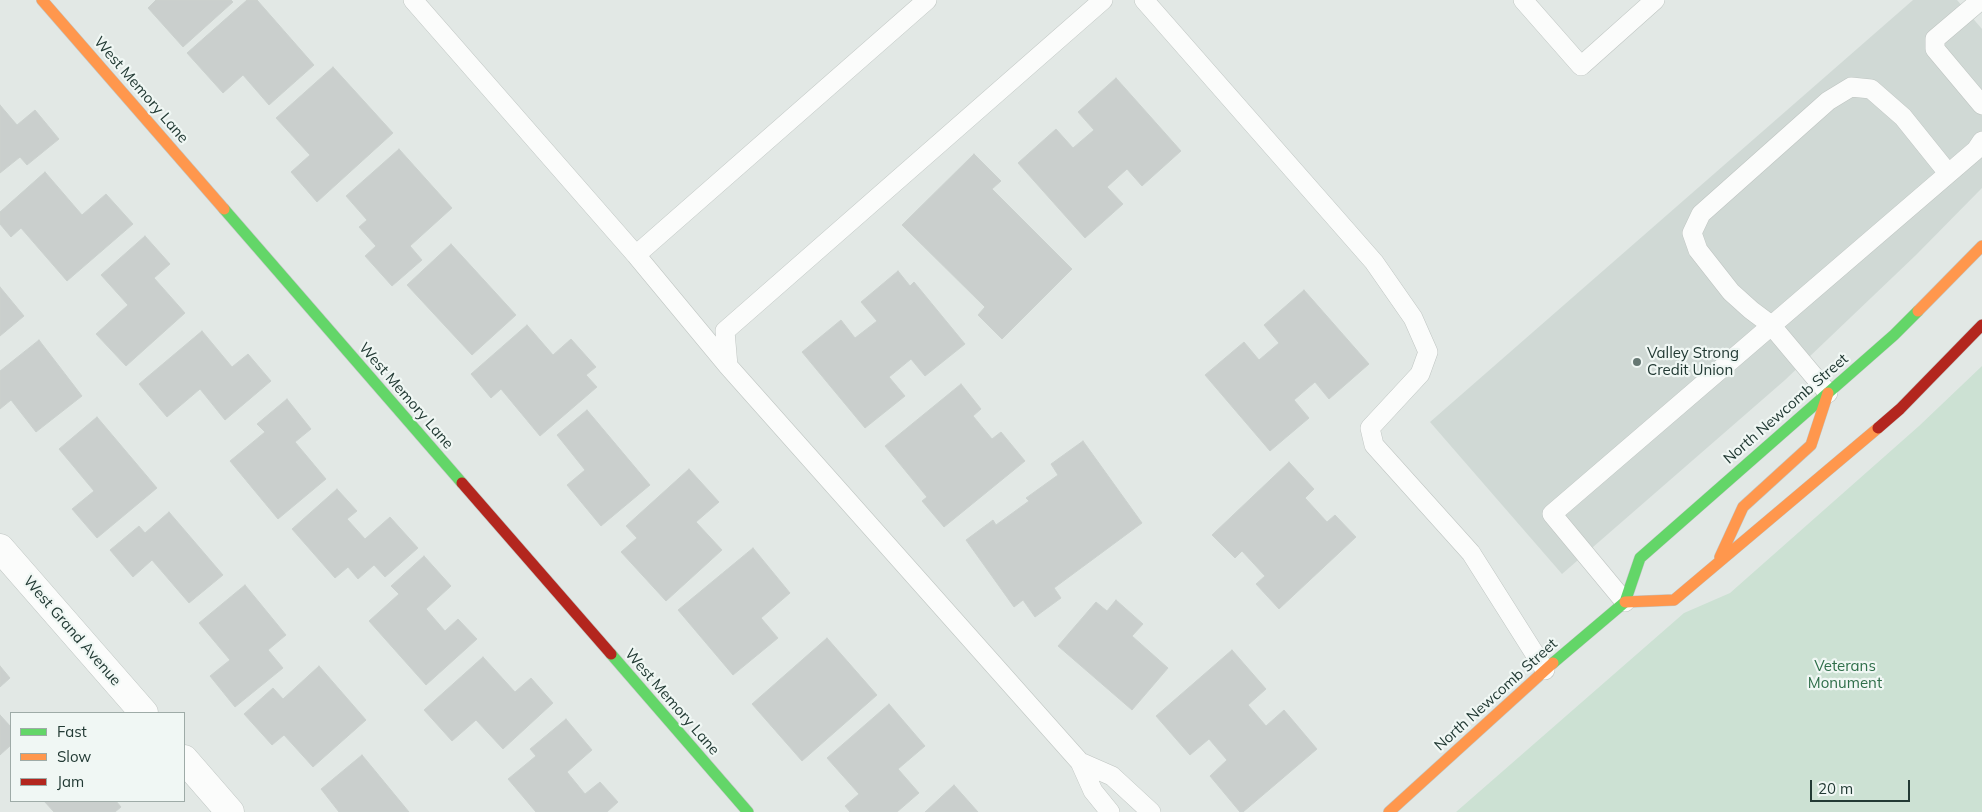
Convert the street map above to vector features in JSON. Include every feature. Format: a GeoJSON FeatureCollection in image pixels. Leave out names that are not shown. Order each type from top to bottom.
{"type":"FeatureCollection","features":[{"type":"Feature","properties":{"kind":"main road","name":"West Memory Lane"},"geometry":{"type":"LineString","coordinates":[[42,0],[748,812]]}},
{"type":"Feature","properties":{"kind":"main road","name":"North Newcomb Street"},"geometry":{"type":"LineString","coordinates":[[1389,812],[1545,670],[1625,602],[1640,558],[1894,335],[1982,246]]}},
{"type":"Feature","properties":{"kind":"main road"},"geometry":{"type":"LineString","coordinates":[[1625,602],[1674,600],[1900,409],[1982,325]]}},
{"type":"Feature","properties":{"kind":"main road"},"geometry":{"type":"LineString","coordinates":[[1716,565],[1743,507],[1811,445],[1828,393]]}},
{"type":"Feature","properties":{"kind":"street","name":"West Grand Avenue"},"geometry":{"type":"LineString","coordinates":[[0,548],[143,712]]}},
{"type":"Feature","properties":{"kind":"street"},"geometry":{"type":"LineString","coordinates":[[185,760],[230,812]]}},
{"type":"Feature","properties":{"kind":"lane"},"geometry":{"type":"LineString","coordinates":[[413,0],[636,255],[728,366],[1080,762],[1093,791],[1110,812]]}},
{"type":"Feature","properties":{"kind":"lane"},"geometry":{"type":"LineString","coordinates":[[636,255],[927,0]]}},
{"type":"Feature","properties":{"kind":"lane"},"geometry":{"type":"LineString","coordinates":[[728,366],[725,331],[1103,0]]}},
{"type":"Feature","properties":{"kind":"lane"},"geometry":{"type":"LineString","coordinates":[[1144,0],[1374,262],[1412,318],[1428,352],[1420,374],[1370,428],[1374,445],[1471,553],[1545,670]]}},
{"type":"Feature","properties":{"kind":"lane"},"geometry":{"type":"LineString","coordinates":[[1523,0],[1581,66],[1655,0]]}},
{"type":"Feature","properties":{"kind":"lane"},"geometry":{"type":"LineString","coordinates":[[1981,0],[1936,38],[1936,49],[1982,106]]}},
{"type":"Feature","properties":{"kind":"lane"},"geometry":{"type":"LineString","coordinates":[[1828,393],[1771,325],[1731,292],[1698,250],[1692,233],[1701,214],[1828,101],[1851,87],[1871,89],[1903,117],[1948,173]]}},
{"type":"Feature","properties":{"kind":"lane"},"geometry":{"type":"LineString","coordinates":[[1625,602],[1552,514],[1976,150],[1982,141]]}},
{"type":"Feature","properties":{"kind":"lane"},"geometry":{"type":"LineString","coordinates":[[1080,762],[1112,776],[1151,812]]}},
{"type":"Feature","properties":{"kind":"shaded area"},"geometry":{"type":"Polygon","coordinates":[[[1913,0],[1957,0],[1982,29],[1982,188],[1916,255],[1785,380],[1562,574],[1430,422],[1913,0]]]}},
{"type":"Feature","properties":{"kind":"green space","name":"Veterans Monument"},"geometry":{"type":"Polygon","coordinates":[[[1982,366],[1982,812],[1456,812],[1684,613],[1730,593],[1919,426],[1982,366]]]}},
{"type":"Feature","properties":{"kind":"building"},"geometry":{"type":"Polygon","coordinates":[[[156,0],[231,0],[233,2],[183,47],[148,8],[156,0]]]}},
{"type":"Feature","properties":{"kind":"building"},"geometry":{"type":"Polygon","coordinates":[[[247,0],[257,0],[314,65],[269,105],[243,75],[223,93],[187,53],[247,0]]]}},
{"type":"Feature","properties":{"kind":"building"},"geometry":{"type":"Polygon","coordinates":[[[333,67],[393,133],[317,202],[291,172],[310,155],[276,118],[333,67]]]}},
{"type":"Feature","properties":{"kind":"building"},"geometry":{"type":"Polygon","coordinates":[[[1116,78],[1181,151],[1142,186],[1127,169],[1107,187],[1123,204],[1085,238],[1018,163],[1056,129],[1073,148],[1094,130],[1078,112],[1116,78]]]}},
{"type":"Feature","properties":{"kind":"building"},"geometry":{"type":"Polygon","coordinates":[[[0,105],[17,125],[35,110],[59,139],[27,165],[20,157],[0,173],[0,105]]]}},
{"type":"Feature","properties":{"kind":"building"},"geometry":{"type":"Polygon","coordinates":[[[399,149],[452,208],[410,246],[422,260],[392,286],[365,256],[376,246],[359,227],[367,220],[346,196],[399,149]]]}},
{"type":"Feature","properties":{"kind":"building"},"geometry":{"type":"Polygon","coordinates":[[[974,154],[1001,181],[992,189],[1072,269],[1002,339],[978,315],[985,307],[902,225],[974,154]]]}},
{"type":"Feature","properties":{"kind":"building"},"geometry":{"type":"Polygon","coordinates":[[[45,172],[82,215],[106,194],[133,224],[67,281],[21,228],[11,237],[0,224],[0,212],[45,172]]]}},
{"type":"Feature","properties":{"kind":"building"},"geometry":{"type":"Polygon","coordinates":[[[145,236],[170,264],[154,278],[185,313],[126,366],[96,334],[128,305],[101,275],[145,236]]]}},
{"type":"Feature","properties":{"kind":"building"},"geometry":{"type":"Polygon","coordinates":[[[451,244],[516,315],[472,355],[407,285],[451,244]]]}},
{"type":"Feature","properties":{"kind":"building"},"geometry":{"type":"Polygon","coordinates":[[[898,271],[910,286],[914,282],[965,344],[925,376],[911,359],[889,377],[905,396],[865,428],[802,352],[841,320],[855,338],[877,321],[861,302],[898,271]]]}},
{"type":"Feature","properties":{"kind":"building"},"geometry":{"type":"Polygon","coordinates":[[[0,287],[24,316],[0,336],[0,287]]]}},
{"type":"Feature","properties":{"kind":"building"},"geometry":{"type":"Polygon","coordinates":[[[1304,290],[1369,364],[1329,399],[1315,382],[1294,400],[1309,418],[1270,451],[1205,375],[1244,342],[1259,360],[1279,343],[1264,325],[1304,290]]]}},
{"type":"Feature","properties":{"kind":"building"},"geometry":{"type":"Polygon","coordinates":[[[527,325],[553,355],[571,339],[596,367],[586,375],[597,387],[540,436],[501,389],[491,398],[471,374],[527,325]]]}},
{"type":"Feature","properties":{"kind":"building"},"geometry":{"type":"Polygon","coordinates":[[[202,331],[232,367],[248,354],[271,381],[225,420],[200,389],[167,417],[139,384],[202,331]]]}},
{"type":"Feature","properties":{"kind":"building"},"geometry":{"type":"Polygon","coordinates":[[[39,340],[82,396],[36,432],[11,400],[0,409],[0,371],[39,340]]]}},
{"type":"Feature","properties":{"kind":"building"},"geometry":{"type":"Polygon","coordinates":[[[961,384],[981,409],[973,416],[992,439],[1001,432],[1025,461],[944,527],[922,501],[927,497],[885,446],[961,384]]]}},
{"type":"Feature","properties":{"kind":"building"},"geometry":{"type":"Polygon","coordinates":[[[287,399],[311,429],[295,442],[326,479],[278,519],[230,461],[265,432],[257,424],[287,399]]]}},
{"type":"Feature","properties":{"kind":"building"},"geometry":{"type":"Polygon","coordinates":[[[587,410],[650,485],[601,526],[567,485],[585,470],[557,435],[587,410]]]}},
{"type":"Feature","properties":{"kind":"building"},"geometry":{"type":"Polygon","coordinates":[[[97,417],[157,488],[97,538],[72,509],[94,491],[59,449],[97,417]]]}},
{"type":"Feature","properties":{"kind":"building"},"geometry":{"type":"Polygon","coordinates":[[[1083,441],[1142,523],[1054,588],[1061,598],[1035,617],[1023,600],[1014,607],[966,540],[993,520],[996,525],[1029,501],[1026,498],[1058,475],[1051,464],[1083,441]]]}},
{"type":"Feature","properties":{"kind":"building"},"geometry":{"type":"Polygon","coordinates":[[[1289,462],[1314,489],[1305,498],[1327,522],[1335,515],[1356,537],[1279,609],[1256,584],[1265,576],[1242,551],[1235,558],[1212,535],[1289,462]]]}},
{"type":"Feature","properties":{"kind":"building"},"geometry":{"type":"Polygon","coordinates":[[[689,469],[719,502],[696,522],[722,550],[666,601],[621,552],[637,538],[626,526],[689,469]]]}},
{"type":"Feature","properties":{"kind":"building"},"geometry":{"type":"Polygon","coordinates":[[[337,489],[357,511],[347,519],[365,539],[390,517],[418,548],[385,577],[374,565],[358,579],[348,567],[335,578],[292,529],[337,489]]]}},
{"type":"Feature","properties":{"kind":"building"},"geometry":{"type":"Polygon","coordinates":[[[169,512],[223,575],[189,603],[152,560],[133,577],[110,550],[139,526],[145,533],[169,512]]]}},
{"type":"Feature","properties":{"kind":"building"},"geometry":{"type":"Polygon","coordinates":[[[753,548],[790,593],[761,618],[778,638],[733,675],[678,610],[753,548]]]}},
{"type":"Feature","properties":{"kind":"building"},"geometry":{"type":"Polygon","coordinates":[[[424,556],[451,586],[426,609],[445,631],[458,619],[477,639],[426,685],[369,621],[399,594],[391,586],[424,556]]]}},
{"type":"Feature","properties":{"kind":"building"},"geometry":{"type":"Polygon","coordinates":[[[245,585],[286,635],[268,650],[283,668],[235,707],[210,676],[230,660],[199,623],[245,585]]]}},
{"type":"Feature","properties":{"kind":"building"},"geometry":{"type":"Polygon","coordinates":[[[1116,600],[1143,624],[1132,636],[1168,668],[1132,710],[1058,646],[1096,602],[1107,611],[1116,600]]]}},
{"type":"Feature","properties":{"kind":"building"},"geometry":{"type":"Polygon","coordinates":[[[827,638],[877,695],[802,761],[752,704],[827,638]]]}},
{"type":"Feature","properties":{"kind":"building"},"geometry":{"type":"Polygon","coordinates":[[[1232,650],[1266,689],[1248,705],[1266,726],[1284,710],[1317,749],[1243,812],[1240,812],[1210,776],[1227,760],[1209,739],[1190,755],[1156,716],[1232,650]]]}},
{"type":"Feature","properties":{"kind":"building"},"geometry":{"type":"Polygon","coordinates":[[[483,657],[515,692],[531,678],[553,703],[503,749],[476,720],[452,741],[424,710],[483,657]]]}},
{"type":"Feature","properties":{"kind":"building"},"geometry":{"type":"Polygon","coordinates":[[[0,666],[10,678],[0,687],[0,666]]]}},
{"type":"Feature","properties":{"kind":"building"},"geometry":{"type":"Polygon","coordinates":[[[319,666],[366,720],[313,767],[284,735],[272,745],[244,714],[273,688],[283,699],[319,666]]]}},
{"type":"Feature","properties":{"kind":"building"},"geometry":{"type":"Polygon","coordinates":[[[889,704],[925,746],[898,769],[919,793],[897,812],[850,812],[845,806],[859,794],[827,758],[889,704]]]}},
{"type":"Feature","properties":{"kind":"building"},"geometry":{"type":"Polygon","coordinates":[[[0,715],[10,726],[10,746],[0,755],[0,715]]]}},
{"type":"Feature","properties":{"kind":"building"},"geometry":{"type":"Polygon","coordinates":[[[566,719],[592,750],[567,772],[585,794],[600,782],[618,802],[607,812],[536,812],[508,779],[536,756],[530,749],[566,719]]]}},
{"type":"Feature","properties":{"kind":"building"},"geometry":{"type":"Polygon","coordinates":[[[362,755],[409,812],[339,812],[321,789],[362,755]]]}},
{"type":"Feature","properties":{"kind":"building"},"geometry":{"type":"Polygon","coordinates":[[[954,785],[978,812],[925,812],[954,785]]]}},
{"type":"Feature","properties":{"kind":"building"},"geometry":{"type":"Polygon","coordinates":[[[45,802],[117,802],[121,807],[115,812],[54,812],[45,802]]]}},
{"type":"Feature","properties":{"kind":"traffic: fast"},"geometry":{"type":"LineString","coordinates":[[224,209],[462,483]]}},
{"type":"Feature","properties":{"kind":"traffic: fast"},"geometry":{"type":"LineString","coordinates":[[1553,663],[1625,602],[1640,558],[1894,335],[1918,311]]}},
{"type":"Feature","properties":{"kind":"traffic: fast"},"geometry":{"type":"LineString","coordinates":[[611,654],[748,812]]}},
{"type":"Feature","properties":{"kind":"traffic: slow"},"geometry":{"type":"LineString","coordinates":[[42,0],[224,209]]}},
{"type":"Feature","properties":{"kind":"traffic: slow"},"geometry":{"type":"LineString","coordinates":[[1918,311],[1982,246]]}},
{"type":"Feature","properties":{"kind":"traffic: slow"},"geometry":{"type":"LineString","coordinates":[[1720,557],[1743,507],[1811,445],[1828,393]]}},
{"type":"Feature","properties":{"kind":"traffic: slow"},"geometry":{"type":"LineString","coordinates":[[1625,602],[1674,600],[1878,428]]}},
{"type":"Feature","properties":{"kind":"traffic: slow"},"geometry":{"type":"LineString","coordinates":[[1389,812],[1553,663]]}},
{"type":"Feature","properties":{"kind":"traffic: jam"},"geometry":{"type":"LineString","coordinates":[[1878,428],[1900,409],[1982,325]]}},
{"type":"Feature","properties":{"kind":"traffic: jam"},"geometry":{"type":"LineString","coordinates":[[462,483],[611,654]]}},
{"type":"Feature","properties":{"kind":"place","name":"Valley Strong Credit Union"},"geometry":{"type":"Point","coordinates":[1637,362]}}]}
